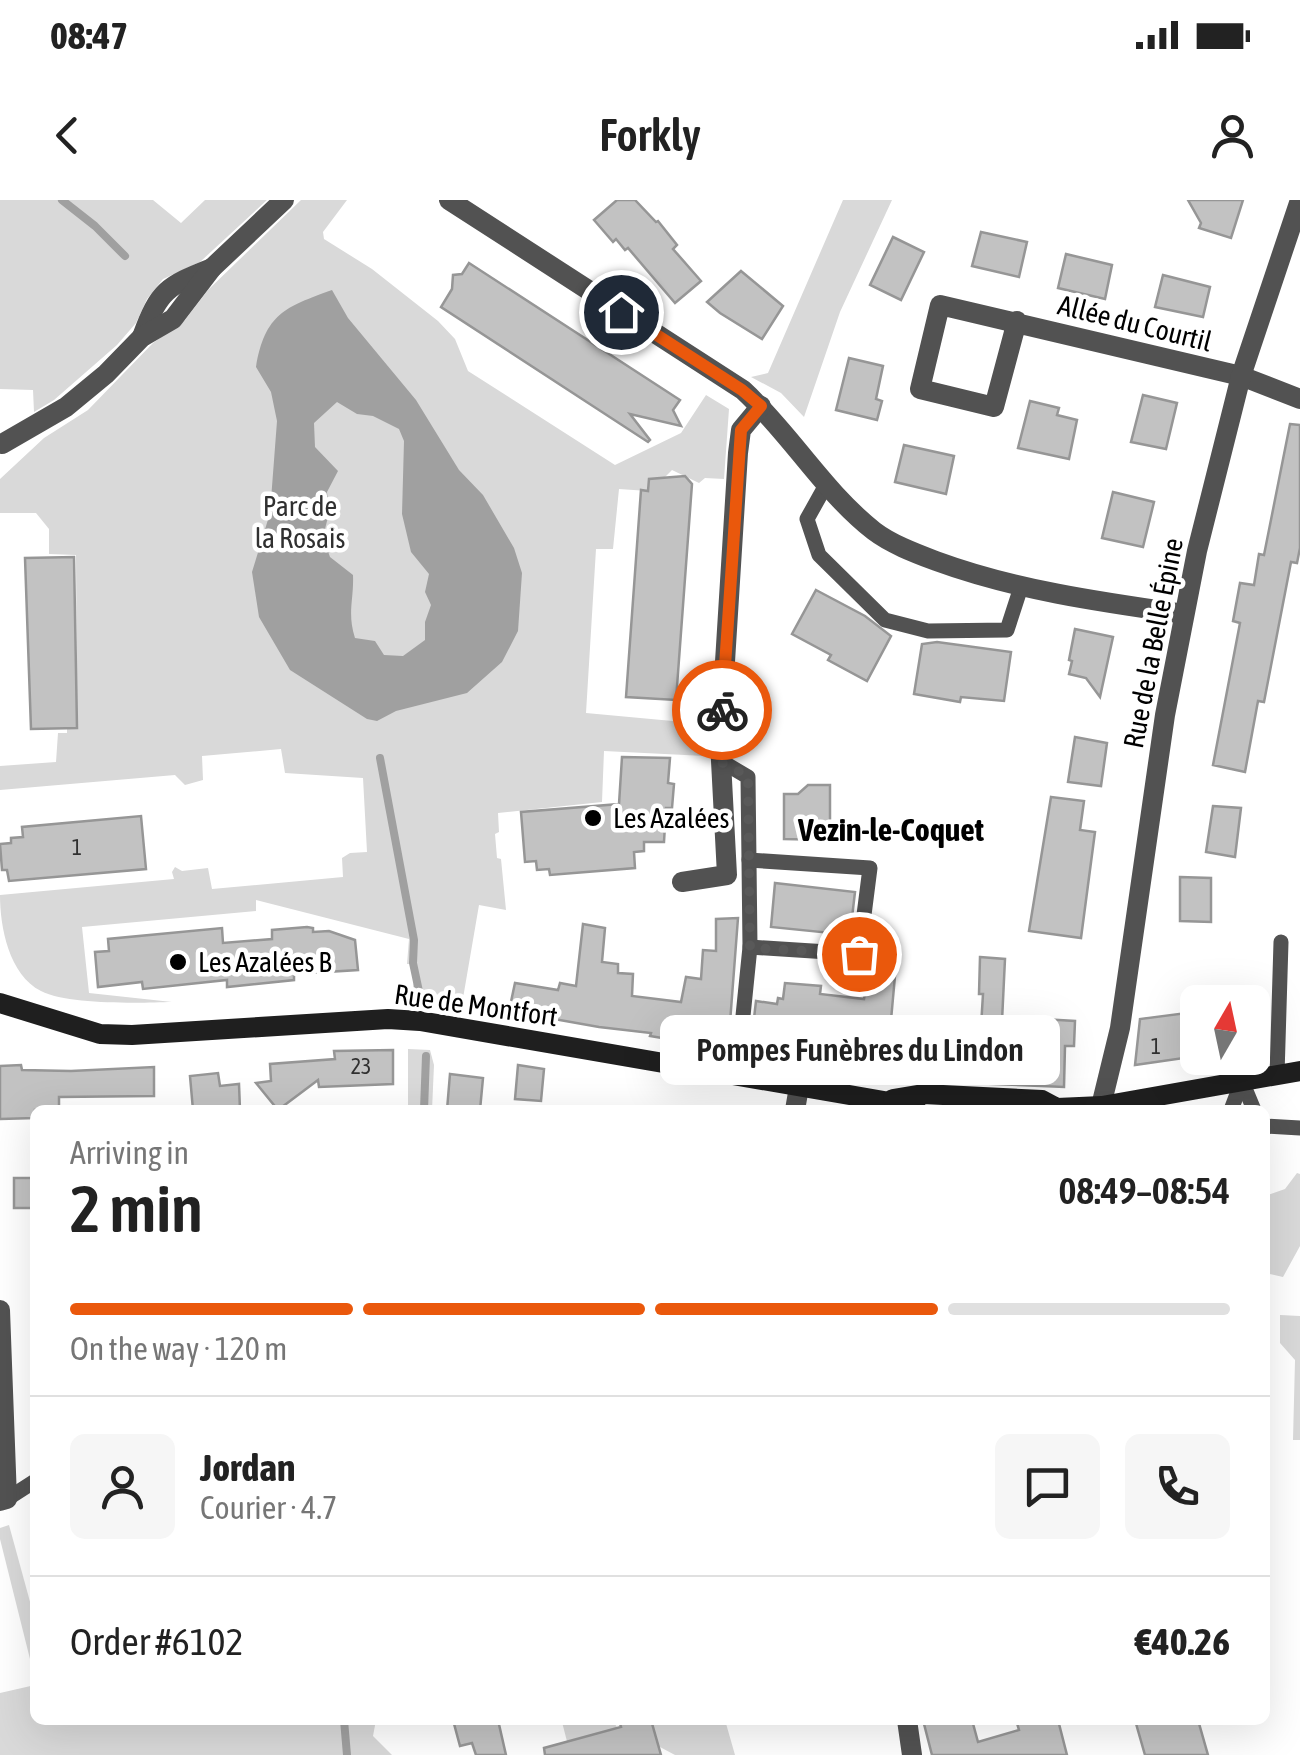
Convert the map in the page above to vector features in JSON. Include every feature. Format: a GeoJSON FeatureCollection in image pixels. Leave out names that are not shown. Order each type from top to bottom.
{"type":"FeatureCollection","features":[{"type":"Feature","properties":{"kind":"main road","name":"Rue de Montfort"},"geometry":{"type":"LineString","coordinates":[[0,1003],[100,1034],[388,1019],[420,1021],[899,1105]]}},
{"type":"Feature","properties":{"kind":"main road","name":"Rue de Montfort"},"geometry":{"type":"LineString","coordinates":[[1117,1105],[1300,1071]]}},
{"type":"Feature","properties":{"kind":"main road","name":"Rue de Montfort"},"geometry":{"type":"LineString","coordinates":[[884,1101],[922,1094],[1042,1100],[1050,1105]]}},
{"type":"Feature","properties":{"kind":"street"},"geometry":{"type":"LineString","coordinates":[[1,448],[66,406],[106,374],[142,337],[182,311],[212,268],[284,200]]}},
{"type":"Feature","properties":{"kind":"street"},"geometry":{"type":"LineString","coordinates":[[449,200],[742,390],[875,532],[912,552],[967,573],[1021,587],[1184,614]]}},
{"type":"Feature","properties":{"kind":"street","name":"Rue de la Belle Épine"},"geometry":{"type":"LineString","coordinates":[[1102,1105],[1120,1028],[1164,716],[1184,614],[1241,376],[1300,200]]}},
{"type":"Feature","properties":{"kind":"street","name":"Allée du Courtil"},"geometry":{"type":"LineString","coordinates":[[1017,321],[994,407],[920,389],[940,306],[1017,321],[1241,376],[1300,398]]}},
{"type":"Feature","properties":{"kind":"street"},"geometry":{"type":"LineString","coordinates":[[682,882],[727,874],[721,762],[738,452],[741,430],[761,406]]}},
{"type":"Feature","properties":{"kind":"street"},"geometry":{"type":"LineString","coordinates":[[796,1105],[799,1087]]}},
{"type":"Feature","properties":{"kind":"street"},"geometry":{"type":"LineString","coordinates":[[0,1310],[4,1500]]}},
{"type":"Feature","properties":{"kind":"street"},"geometry":{"type":"LineString","coordinates":[[908,1725],[912,1755]]}},
{"type":"Feature","properties":{"kind":"lane"},"geometry":{"type":"LineString","coordinates":[[826,484],[806,519],[819,555],[886,620],[928,631],[1008,630],[1021,587]]}},
{"type":"Feature","properties":{"kind":"lane"},"geometry":{"type":"LineString","coordinates":[[721,762],[748,776],[750,948],[737,1075]]}},
{"type":"Feature","properties":{"kind":"lane"},"geometry":{"type":"LineString","coordinates":[[749,860],[870,868],[859,954],[750,948]]}},
{"type":"Feature","properties":{"kind":"lane"},"geometry":{"type":"LineString","coordinates":[[1276,1075],[1281,942]]}},
{"type":"Feature","properties":{"kind":"lane"},"geometry":{"type":"LineString","coordinates":[[1233,1105],[1242,1081]]}},
{"type":"Feature","properties":{"kind":"lane"},"geometry":{"type":"LineString","coordinates":[[1242,1081],[1252,1105]]}},
{"type":"Feature","properties":{"kind":"lane"},"geometry":{"type":"LineString","coordinates":[[1270,1126],[1300,1128]]}},
{"type":"Feature","properties":{"kind":"lane"},"geometry":{"type":"LineString","coordinates":[[4,1500],[30,1485]]}},
{"type":"Feature","properties":{"kind":"green space"},"geometry":{"type":"Polygon","coordinates":[[[0,200],[153,200],[181,223],[205,200],[267,200],[200,262],[163,279],[147,299],[136,323],[117,345],[54,400],[34,412],[33,390],[0,389],[0,200]]]}},
{"type":"Feature","properties":{"kind":"green space","name":"Parc de la Rosais"},"geometry":{"type":"Polygon","coordinates":[[[301,200],[347,200],[323,232],[324,239],[372,269],[438,321],[455,339],[468,371],[615,465],[681,433],[706,395],[729,409],[724,479],[705,478],[699,483],[672,470],[665,477],[649,479],[648,491],[619,489],[613,549],[596,549],[586,713],[705,724],[705,756],[604,751],[602,802],[498,813],[499,832],[495,834],[506,910],[479,905],[462,1004],[412,996],[416,964],[407,964],[409,939],[256,900],[256,911],[82,927],[89,993],[172,1002],[105,1002],[53,996],[30,984],[14,962],[2,921],[0,895],[174,879],[175,867],[182,871],[208,868],[212,889],[343,877],[342,858],[367,852],[363,778],[285,773],[281,749],[202,756],[203,780],[185,785],[175,775],[0,790],[0,766],[56,762],[58,733],[77,727],[76,555],[49,554],[49,529],[36,513],[0,513],[0,479],[44,438],[88,410],[153,343],[185,320],[208,290],[301,200]]]}},
{"type":"Feature","properties":{"kind":"green space"},"geometry":{"type":"Polygon","coordinates":[[[843,200],[892,200],[840,312],[804,417],[781,393],[751,377],[768,373],[843,200]]]}},
{"type":"Feature","properties":{"kind":"green space"},"geometry":{"type":"Polygon","coordinates":[[[408,1049],[430,1050],[434,1065],[432,1105],[408,1105],[408,1049]]]}},
{"type":"Feature","properties":{"kind":"green space"},"geometry":{"type":"Polygon","coordinates":[[[1300,1174],[1300,1246],[1283,1277],[1270,1274],[1270,1194],[1285,1189],[1300,1174]]]}},
{"type":"Feature","properties":{"kind":"green space"},"geometry":{"type":"Polygon","coordinates":[[[1280,1315],[1300,1316],[1300,1440],[1293,1440],[1295,1360],[1280,1343],[1280,1315]]]}},
{"type":"Feature","properties":{"kind":"green space"},"geometry":{"type":"Polygon","coordinates":[[[9,1525],[30,1602],[30,1659],[0,1539],[0,1528],[9,1525]]]}},
{"type":"Feature","properties":{"kind":"green space"},"geometry":{"type":"Polygon","coordinates":[[[30,1686],[30,1725],[375,1725],[373,1736],[392,1755],[0,1755],[0,1693],[30,1686]]]}},
{"type":"Feature","properties":{"kind":"green space"},"geometry":{"type":"Polygon","coordinates":[[[563,1725],[616,1725],[619,1730],[642,1725],[726,1725],[735,1755],[675,1755],[660,1747],[655,1755],[570,1753],[563,1725]]]}},
{"type":"Feature","properties":{"kind":"shaded area"},"geometry":{"type":"Polygon","coordinates":[[[332,290],[348,318],[416,400],[459,470],[483,495],[514,548],[522,573],[518,631],[502,662],[467,693],[396,711],[377,721],[367,719],[290,670],[259,617],[252,572],[270,513],[277,421],[271,392],[256,367],[260,349],[280,315],[332,290]],[[337,402],[314,423],[315,447],[338,471],[327,492],[329,513],[323,537],[330,557],[353,575],[351,614],[355,638],[375,641],[384,655],[403,656],[425,640],[425,622],[431,605],[425,592],[429,574],[411,552],[402,514],[404,441],[399,429],[373,416],[357,414],[337,402]]]}},
{"type":"Feature","properties":{"kind":"building"},"geometry":{"type":"Polygon","coordinates":[[[617,200],[635,200],[658,221],[677,245],[673,249],[701,281],[675,303],[628,248],[625,250],[616,239],[613,242],[594,220],[617,200]]]}},
{"type":"Feature","properties":{"kind":"building"},"geometry":{"type":"Polygon","coordinates":[[[1188,200],[1243,200],[1231,238],[1199,228],[1201,223],[1188,200]]]}},
{"type":"Feature","properties":{"kind":"building"},"geometry":{"type":"Polygon","coordinates":[[[981,232],[1027,242],[1019,277],[972,266],[981,232]]]}},
{"type":"Feature","properties":{"kind":"building"},"geometry":{"type":"Polygon","coordinates":[[[893,237],[924,252],[901,300],[870,285],[893,237]]]}},
{"type":"Feature","properties":{"kind":"building"},"geometry":{"type":"Polygon","coordinates":[[[1066,254],[1112,265],[1105,299],[1058,288],[1066,254]]]}},
{"type":"Feature","properties":{"kind":"building"},"geometry":{"type":"Polygon","coordinates":[[[469,263],[680,400],[673,410],[681,426],[630,414],[648,442],[441,307],[452,289],[453,275],[462,274],[469,263]]]}},
{"type":"Feature","properties":{"kind":"building"},"geometry":{"type":"Polygon","coordinates":[[[741,271],[783,306],[762,339],[707,302],[741,271]]]}},
{"type":"Feature","properties":{"kind":"building"},"geometry":{"type":"Polygon","coordinates":[[[1163,275],[1210,287],[1203,317],[1155,307],[1163,275]]]}},
{"type":"Feature","properties":{"kind":"building"},"geometry":{"type":"Polygon","coordinates":[[[849,358],[883,366],[876,399],[882,401],[877,420],[836,410],[849,358]]]}},
{"type":"Feature","properties":{"kind":"building"},"geometry":{"type":"Polygon","coordinates":[[[1143,395],[1177,403],[1166,449],[1131,442],[1143,395]]]}},
{"type":"Feature","properties":{"kind":"building"},"geometry":{"type":"Polygon","coordinates":[[[1030,401],[1059,408],[1057,415],[1077,420],[1069,459],[1018,448],[1030,401]]]}},
{"type":"Feature","properties":{"kind":"building"},"geometry":{"type":"Polygon","coordinates":[[[1290,424],[1300,425],[1300,548],[1297,563],[1291,562],[1264,702],[1258,701],[1245,772],[1213,765],[1240,623],[1233,621],[1240,583],[1254,585],[1259,554],[1264,555],[1290,424]]]}},
{"type":"Feature","properties":{"kind":"building"},"geometry":{"type":"Polygon","coordinates":[[[904,445],[954,456],[946,494],[895,482],[904,445]]]}},
{"type":"Feature","properties":{"kind":"building"},"geometry":{"type":"Polygon","coordinates":[[[685,476],[692,484],[676,700],[626,697],[641,490],[648,491],[649,479],[685,476]]]}},
{"type":"Feature","properties":{"kind":"building"},"geometry":{"type":"Polygon","coordinates":[[[1113,492],[1154,502],[1143,547],[1102,538],[1113,492]]]}},
{"type":"Feature","properties":{"kind":"building"},"geometry":{"type":"Polygon","coordinates":[[[74,557],[77,728],[31,729],[25,558],[74,557]]]}},
{"type":"Feature","properties":{"kind":"building"},"geometry":{"type":"Polygon","coordinates":[[[816,590],[865,616],[891,636],[867,681],[792,634],[816,590]]]}},
{"type":"Feature","properties":{"kind":"building"},"geometry":{"type":"Polygon","coordinates":[[[1075,629],[1113,637],[1100,697],[1086,678],[1069,674],[1075,629]]]}},
{"type":"Feature","properties":{"kind":"building"},"geometry":{"type":"Polygon","coordinates":[[[937,642],[1011,652],[1004,701],[961,697],[960,702],[914,694],[922,644],[937,642]]]}},
{"type":"Feature","properties":{"kind":"building"},"geometry":{"type":"Polygon","coordinates":[[[1075,737],[1107,743],[1101,786],[1068,782],[1075,737]]]}},
{"type":"Feature","properties":{"kind":"building","name":"Les Azalées"},"geometry":{"type":"Polygon","coordinates":[[[622,757],[670,758],[668,783],[674,784],[672,808],[666,808],[664,842],[644,842],[644,851],[634,852],[635,868],[550,875],[549,869],[537,870],[536,861],[525,862],[521,812],[619,804],[622,757]]]}},
{"type":"Feature","properties":{"kind":"building"},"geometry":{"type":"Polygon","coordinates":[[[808,785],[830,785],[830,840],[784,839],[784,794],[798,794],[808,785]]]}},
{"type":"Feature","properties":{"kind":"building"},"geometry":{"type":"Polygon","coordinates":[[[1051,797],[1084,801],[1080,830],[1095,832],[1081,938],[1029,931],[1051,797]]]}},
{"type":"Feature","properties":{"kind":"building"},"geometry":{"type":"Polygon","coordinates":[[[1213,806],[1241,808],[1235,857],[1206,852],[1213,806]]]}},
{"type":"Feature","properties":{"kind":"building"},"geometry":{"type":"Polygon","coordinates":[[[141,816],[146,869],[9,881],[7,870],[2,870],[0,844],[23,837],[22,827],[141,816]]]}},
{"type":"Feature","properties":{"kind":"building"},"geometry":{"type":"Polygon","coordinates":[[[1180,877],[1211,878],[1211,922],[1180,921],[1180,877]]]}},
{"type":"Feature","properties":{"kind":"building"},"geometry":{"type":"Polygon","coordinates":[[[775,883],[855,892],[850,935],[771,927],[775,883]]]}},
{"type":"Feature","properties":{"kind":"building"},"geometry":{"type":"Polygon","coordinates":[[[738,918],[728,1049],[509,1011],[515,983],[558,990],[560,983],[576,986],[583,924],[605,928],[602,962],[618,964],[618,973],[633,974],[632,996],[681,1002],[686,977],[701,979],[703,950],[716,951],[716,919],[738,918]]]}},
{"type":"Feature","properties":{"kind":"building","name":"Les Azalées B"},"geometry":{"type":"Polygon","coordinates":[[[222,928],[223,943],[272,939],[272,930],[313,928],[313,932],[329,931],[355,940],[358,970],[294,974],[294,980],[227,987],[227,980],[143,989],[142,982],[98,987],[95,952],[109,951],[108,939],[222,928]]]}},
{"type":"Feature","properties":{"kind":"building"},"geometry":{"type":"Polygon","coordinates":[[[871,950],[897,954],[889,1042],[753,1027],[756,1001],[777,1004],[778,998],[783,999],[785,983],[821,986],[820,994],[864,999],[871,950]]]}},
{"type":"Feature","properties":{"kind":"building"},"geometry":{"type":"Polygon","coordinates":[[[980,957],[1005,959],[1001,1042],[1042,1045],[1043,1019],[1075,1021],[1074,1046],[1065,1046],[1064,1087],[972,1083],[972,1043],[980,1043],[980,957]]]}},
{"type":"Feature","properties":{"kind":"building"},"geometry":{"type":"Polygon","coordinates":[[[1180,1014],[1180,1059],[1135,1065],[1140,1019],[1180,1014]]]}},
{"type":"Feature","properties":{"kind":"building"},"geometry":{"type":"Polygon","coordinates":[[[393,1050],[393,1084],[319,1087],[318,1080],[285,1105],[274,1105],[256,1083],[271,1081],[270,1064],[335,1059],[334,1051],[393,1050]]]}},
{"type":"Feature","properties":{"kind":"building"},"geometry":{"type":"Polygon","coordinates":[[[518,1065],[544,1069],[541,1101],[515,1099],[518,1065]]]}},
{"type":"Feature","properties":{"kind":"building"},"geometry":{"type":"Polygon","coordinates":[[[0,1066],[71,1071],[154,1067],[154,1096],[59,1097],[59,1105],[30,1105],[30,1118],[0,1119],[0,1066]]]}},
{"type":"Feature","properties":{"kind":"building"},"geometry":{"type":"Polygon","coordinates":[[[218,1073],[220,1086],[239,1084],[240,1105],[193,1105],[190,1076],[218,1073]]]}},
{"type":"Feature","properties":{"kind":"building"},"geometry":{"type":"Polygon","coordinates":[[[450,1074],[483,1078],[480,1105],[447,1105],[450,1074]]]}},
{"type":"Feature","properties":{"kind":"building"},"geometry":{"type":"Polygon","coordinates":[[[14,1178],[30,1178],[30,1208],[14,1208],[14,1178]]]}},
{"type":"Feature","properties":{"kind":"building"},"geometry":{"type":"Polygon","coordinates":[[[454,1725],[499,1725],[506,1755],[476,1755],[472,1743],[460,1746],[454,1725]]]}},
{"type":"Feature","properties":{"kind":"building"},"geometry":{"type":"Polygon","coordinates":[[[652,1725],[661,1755],[545,1755],[544,1748],[621,1727],[652,1725]]]}},
{"type":"Feature","properties":{"kind":"building"},"geometry":{"type":"Polygon","coordinates":[[[924,1725],[973,1725],[978,1742],[1019,1730],[1018,1725],[1059,1725],[1067,1755],[932,1755],[924,1725]]]}},
{"type":"Feature","properties":{"kind":"building"},"geometry":{"type":"Polygon","coordinates":[[[1136,1725],[1199,1725],[1208,1755],[1145,1755],[1136,1725]]]}},
{"type":"Feature","properties":{"kind":"waterway"},"geometry":{"type":"LineString","coordinates":[[62,200],[125,256]]}},
{"type":"Feature","properties":{"kind":"waterway"},"geometry":{"type":"LineString","coordinates":[[380,758],[414,940],[413,963],[420,996]]}},
{"type":"Feature","properties":{"kind":"waterway"},"geometry":{"type":"LineString","coordinates":[[424,1105],[426,1056]]}},
{"type":"Feature","properties":{"kind":"waterway"},"geometry":{"type":"LineString","coordinates":[[344,1725],[347,1755]]}},
{"type":"Feature","properties":{"kind":"way so far"},"geometry":{"type":"LineString","coordinates":[[722,710],[721,762],[748,776],[750,948],[859,954]]}},
{"type":"Feature","properties":{"kind":"place","name":"Les Azalées"},"geometry":{"type":"Point","coordinates":[593,818]}},
{"type":"Feature","properties":{"kind":"place","name":"Pompes Funèbres du Lindon"},"geometry":{"type":"Point","coordinates":[859,954]}},
{"type":"Feature","properties":{"kind":"place","name":"Les Azalées B"},"geometry":{"type":"Point","coordinates":[178,962]}},
{"type":"Feature","properties":{"kind":"district","name":"Vezin-le-Coquet"},"geometry":{"type":"Point","coordinates":[891,829]}},
{"type":"Feature","properties":{"kind":"route"},"geometry":{"type":"LineString","coordinates":[[621,312],[761,406],[741,430],[738,452],[722,710]]}}]}
